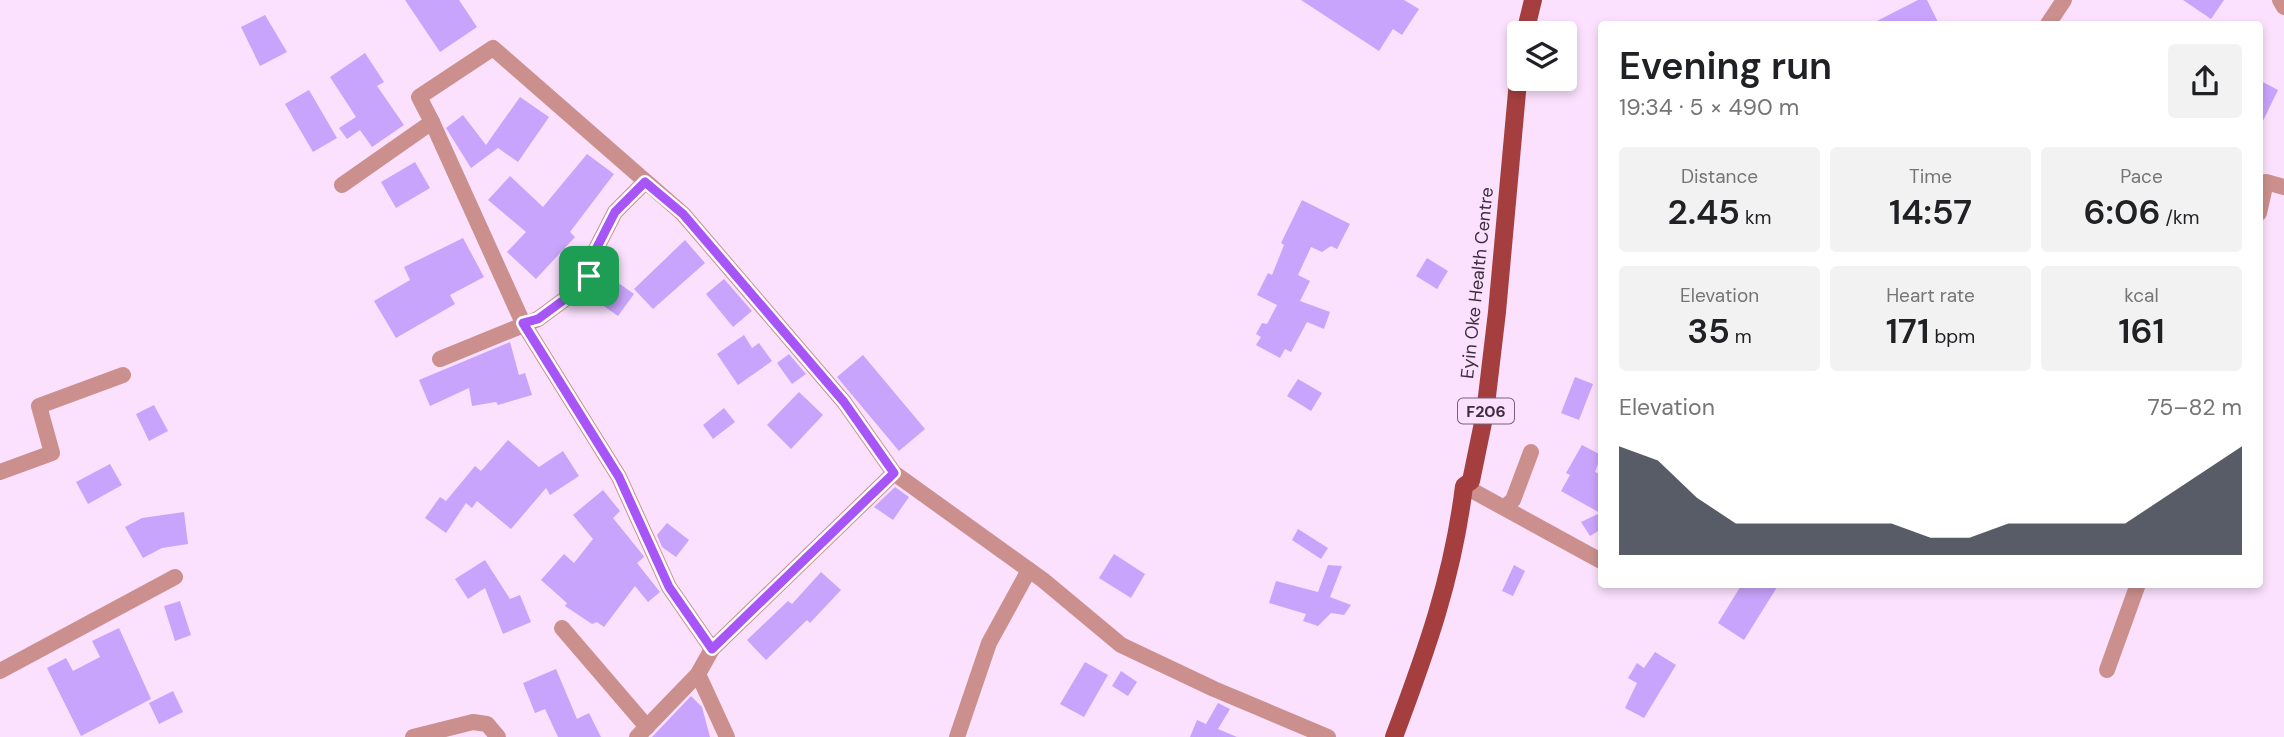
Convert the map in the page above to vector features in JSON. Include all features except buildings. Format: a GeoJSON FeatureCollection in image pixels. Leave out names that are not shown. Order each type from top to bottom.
{"type":"FeatureCollection","features":[{"type":"Feature","properties":{"kind":"main road"},"geometry":{"type":"LineString","coordinates":[[1528,21],[1533,0]]}},
{"type":"Feature","properties":{"kind":"main road","name":"Eyin Oke Health Centre"},"geometry":{"type":"LineString","coordinates":[[1394,737],[1434,629],[1457,543],[1464,486],[1471,481],[1485,413],[1517,91]]}},
{"type":"Feature","properties":{"kind":"street"},"geometry":{"type":"LineString","coordinates":[[2050,21],[2064,0]]}},
{"type":"Feature","properties":{"kind":"street"},"geometry":{"type":"LineString","coordinates":[[2280,0],[2284,6]]}},
{"type":"Feature","properties":{"kind":"street"},"geometry":{"type":"LineString","coordinates":[[712,649],[669,587],[619,477],[523,323],[419,97],[493,48],[683,214],[844,402],[894,473],[1029,569],[1121,645],[1214,689],[1328,737]]}},
{"type":"Feature","properties":{"kind":"street"},"geometry":{"type":"LineString","coordinates":[[342,185],[432,122]]}},
{"type":"Feature","properties":{"kind":"street"},"geometry":{"type":"LineString","coordinates":[[440,359],[538,319],[584,285],[594,253],[615,212],[645,182]]}},
{"type":"Feature","properties":{"kind":"street"},"geometry":{"type":"LineString","coordinates":[[2263,195],[2266,182],[2284,187]]}},
{"type":"Feature","properties":{"kind":"street"},"geometry":{"type":"LineString","coordinates":[[0,472],[52,453],[39,406],[123,375]]}},
{"type":"Feature","properties":{"kind":"street"},"geometry":{"type":"LineString","coordinates":[[1506,506],[1513,500],[1531,452]]}},
{"type":"Feature","properties":{"kind":"street"},"geometry":{"type":"LineString","coordinates":[[562,628],[642,732],[698,674],[712,649],[894,473]]}},
{"type":"Feature","properties":{"kind":"street"},"geometry":{"type":"LineString","coordinates":[[1464,486],[1506,506],[1598,559]]}},
{"type":"Feature","properties":{"kind":"street"},"geometry":{"type":"LineString","coordinates":[[957,737],[989,643],[1029,569]]}},
{"type":"Feature","properties":{"kind":"street"},"geometry":{"type":"LineString","coordinates":[[0,671],[175,577]]}},
{"type":"Feature","properties":{"kind":"street"},"geometry":{"type":"LineString","coordinates":[[2107,670],[2137,588]]}},
{"type":"Feature","properties":{"kind":"street"},"geometry":{"type":"LineString","coordinates":[[698,674],[727,737]]}},
{"type":"Feature","properties":{"kind":"street"},"geometry":{"type":"LineString","coordinates":[[413,737],[473,722],[487,724],[498,737]]}},
{"type":"Feature","properties":{"kind":"route"},"geometry":{"type":"LineString","coordinates":[[645,182],[683,214],[844,402],[894,473],[712,649],[669,587],[619,477],[523,323],[538,319],[584,285],[589,276],[594,253],[615,212],[645,182]]}}]}
